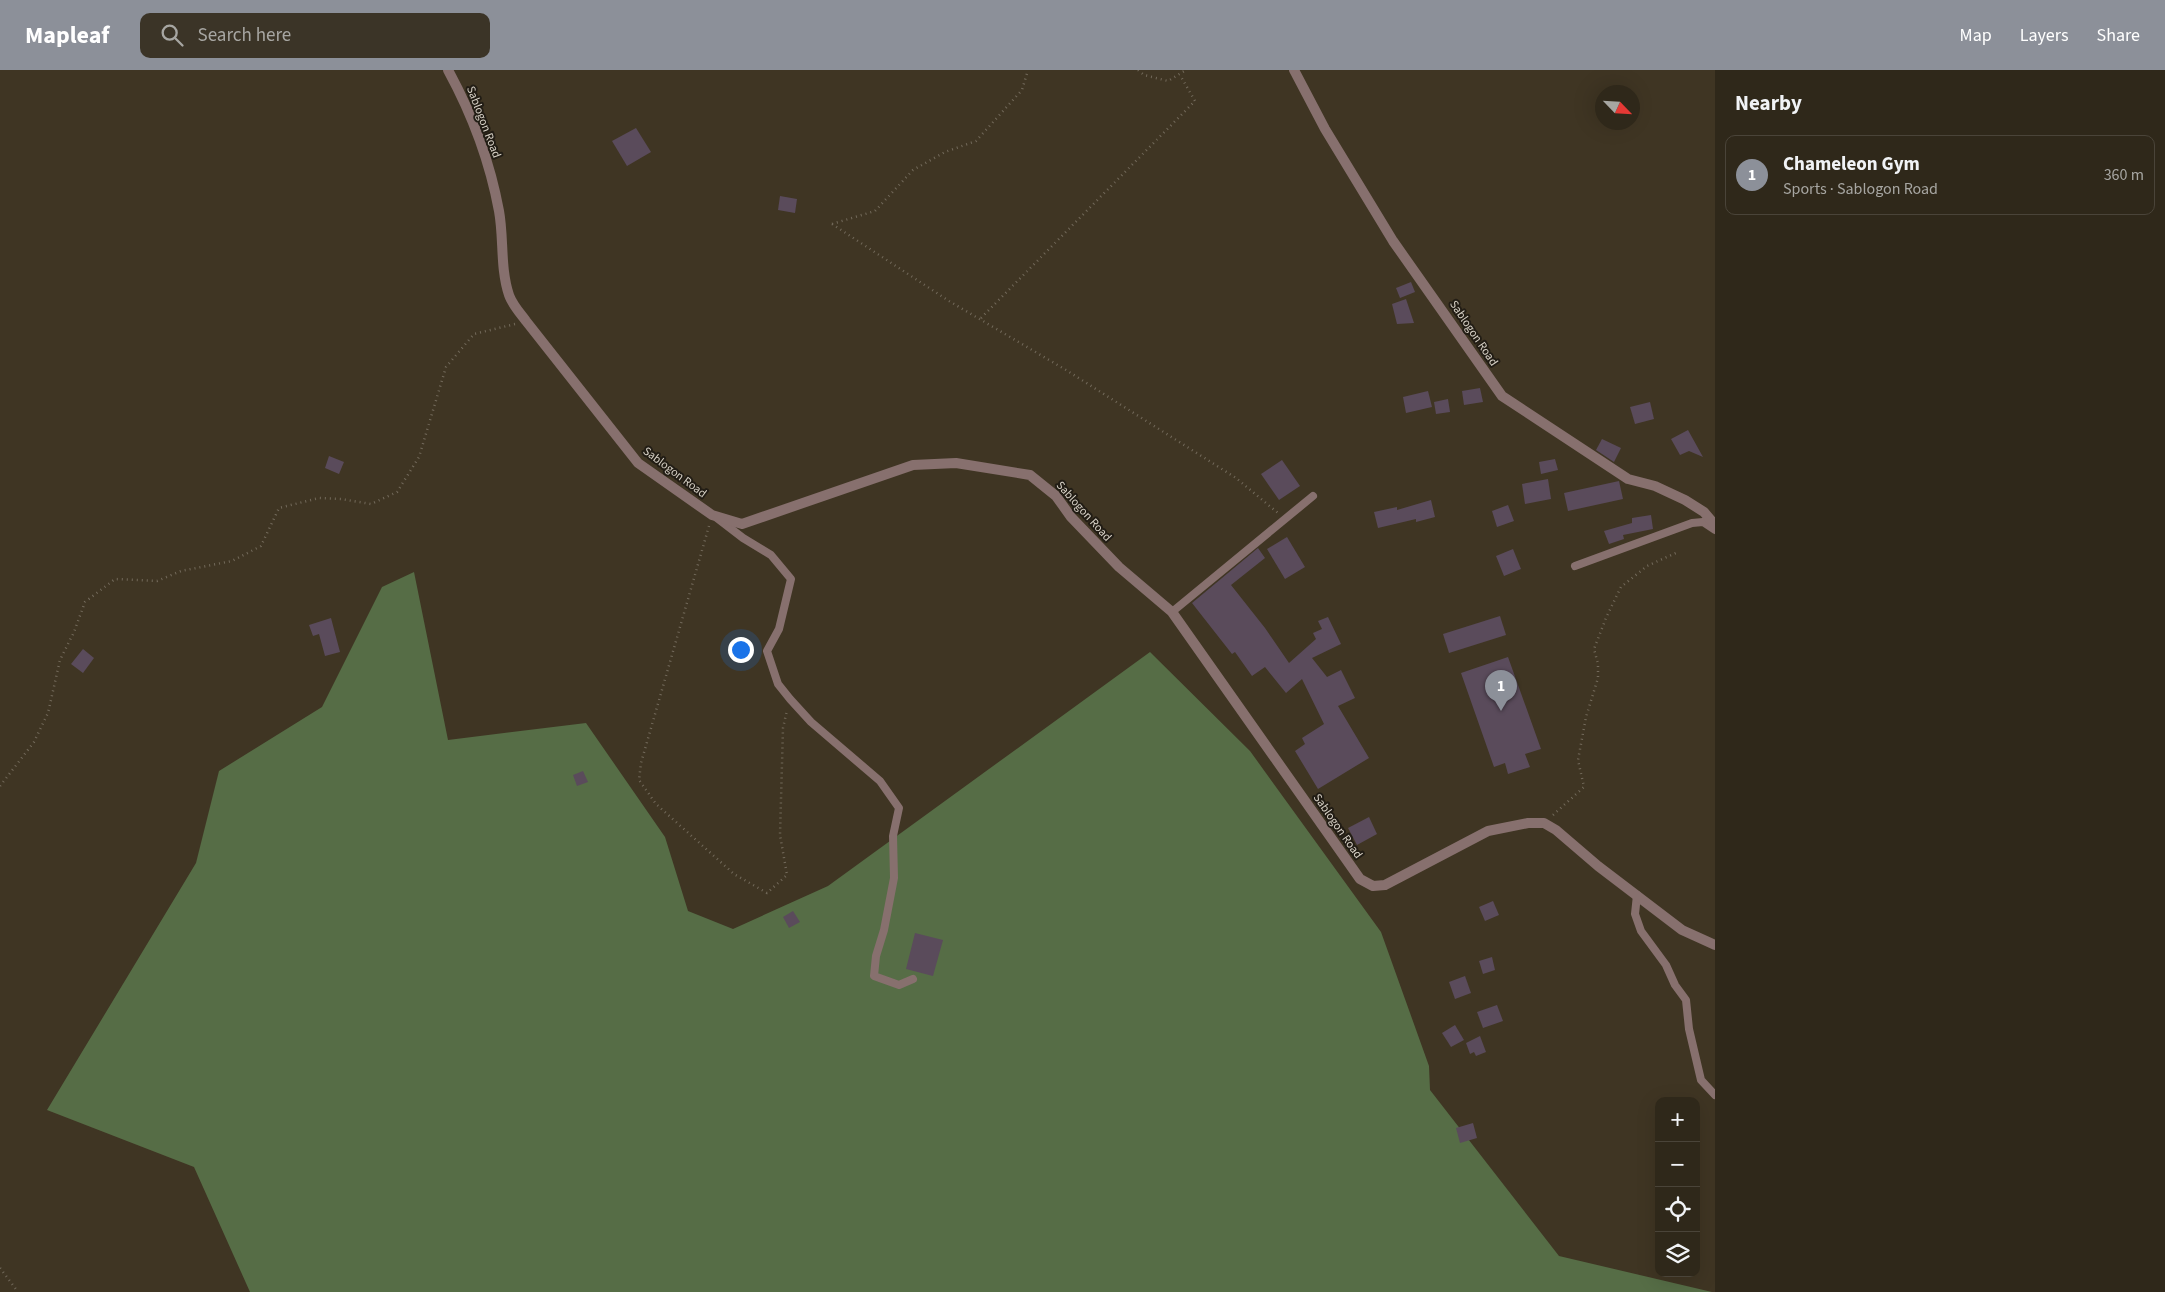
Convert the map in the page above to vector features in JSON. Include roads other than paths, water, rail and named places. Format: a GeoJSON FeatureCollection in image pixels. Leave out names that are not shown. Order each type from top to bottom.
{"type":"FeatureCollection","features":[{"type":"Feature","properties":{"kind":"street","name":"Sablogon Road"},"geometry":{"type":"LineString","coordinates":[[448,70],[470,114],[485,154],[499,211],[510,297],[526,321],[638,463],[712,515],[742,524],[913,465],[956,463],[1030,475],[1056,496],[1071,517],[1119,567],[1172,612],[1360,879],[1373,886],[1385,885],[1488,831],[1528,823],[1544,824],[1556,830],[1636,895]]}},
{"type":"Feature","properties":{"kind":"street","name":"Sablogon Road"},"geometry":{"type":"LineString","coordinates":[[1294,70],[1325,129],[1393,241],[1502,396],[1628,479],[1655,486],[1685,500],[1704,512],[1715,525]]}},
{"type":"Feature","properties":{"kind":"street"},"geometry":{"type":"LineString","coordinates":[[1636,895],[1682,930],[1715,945]]}},
{"type":"Feature","properties":{"kind":"lane"},"geometry":{"type":"LineString","coordinates":[[1172,612],[1313,496]]}},
{"type":"Feature","properties":{"kind":"lane"},"geometry":{"type":"LineString","coordinates":[[712,515],[742,538],[771,555],[791,579],[779,629],[767,651],[778,684],[811,722],[880,780],[899,808],[893,836],[894,878],[884,930],[876,956],[874,976],[898,985],[913,979]]}},
{"type":"Feature","properties":{"kind":"lane"},"geometry":{"type":"LineString","coordinates":[[1575,566],[1692,522],[1703,522],[1715,530]]}},
{"type":"Feature","properties":{"kind":"lane"},"geometry":{"type":"LineString","coordinates":[[1636,895],[1636,914],[1641,931],[1666,965],[1675,985],[1686,1000],[1689,1029],[1701,1080],[1715,1096]]}},
{"type":"Feature","properties":{"kind":"place","name":"Chameleon Gym"},"geometry":{"type":"Point","coordinates":[1501,711]}}]}
